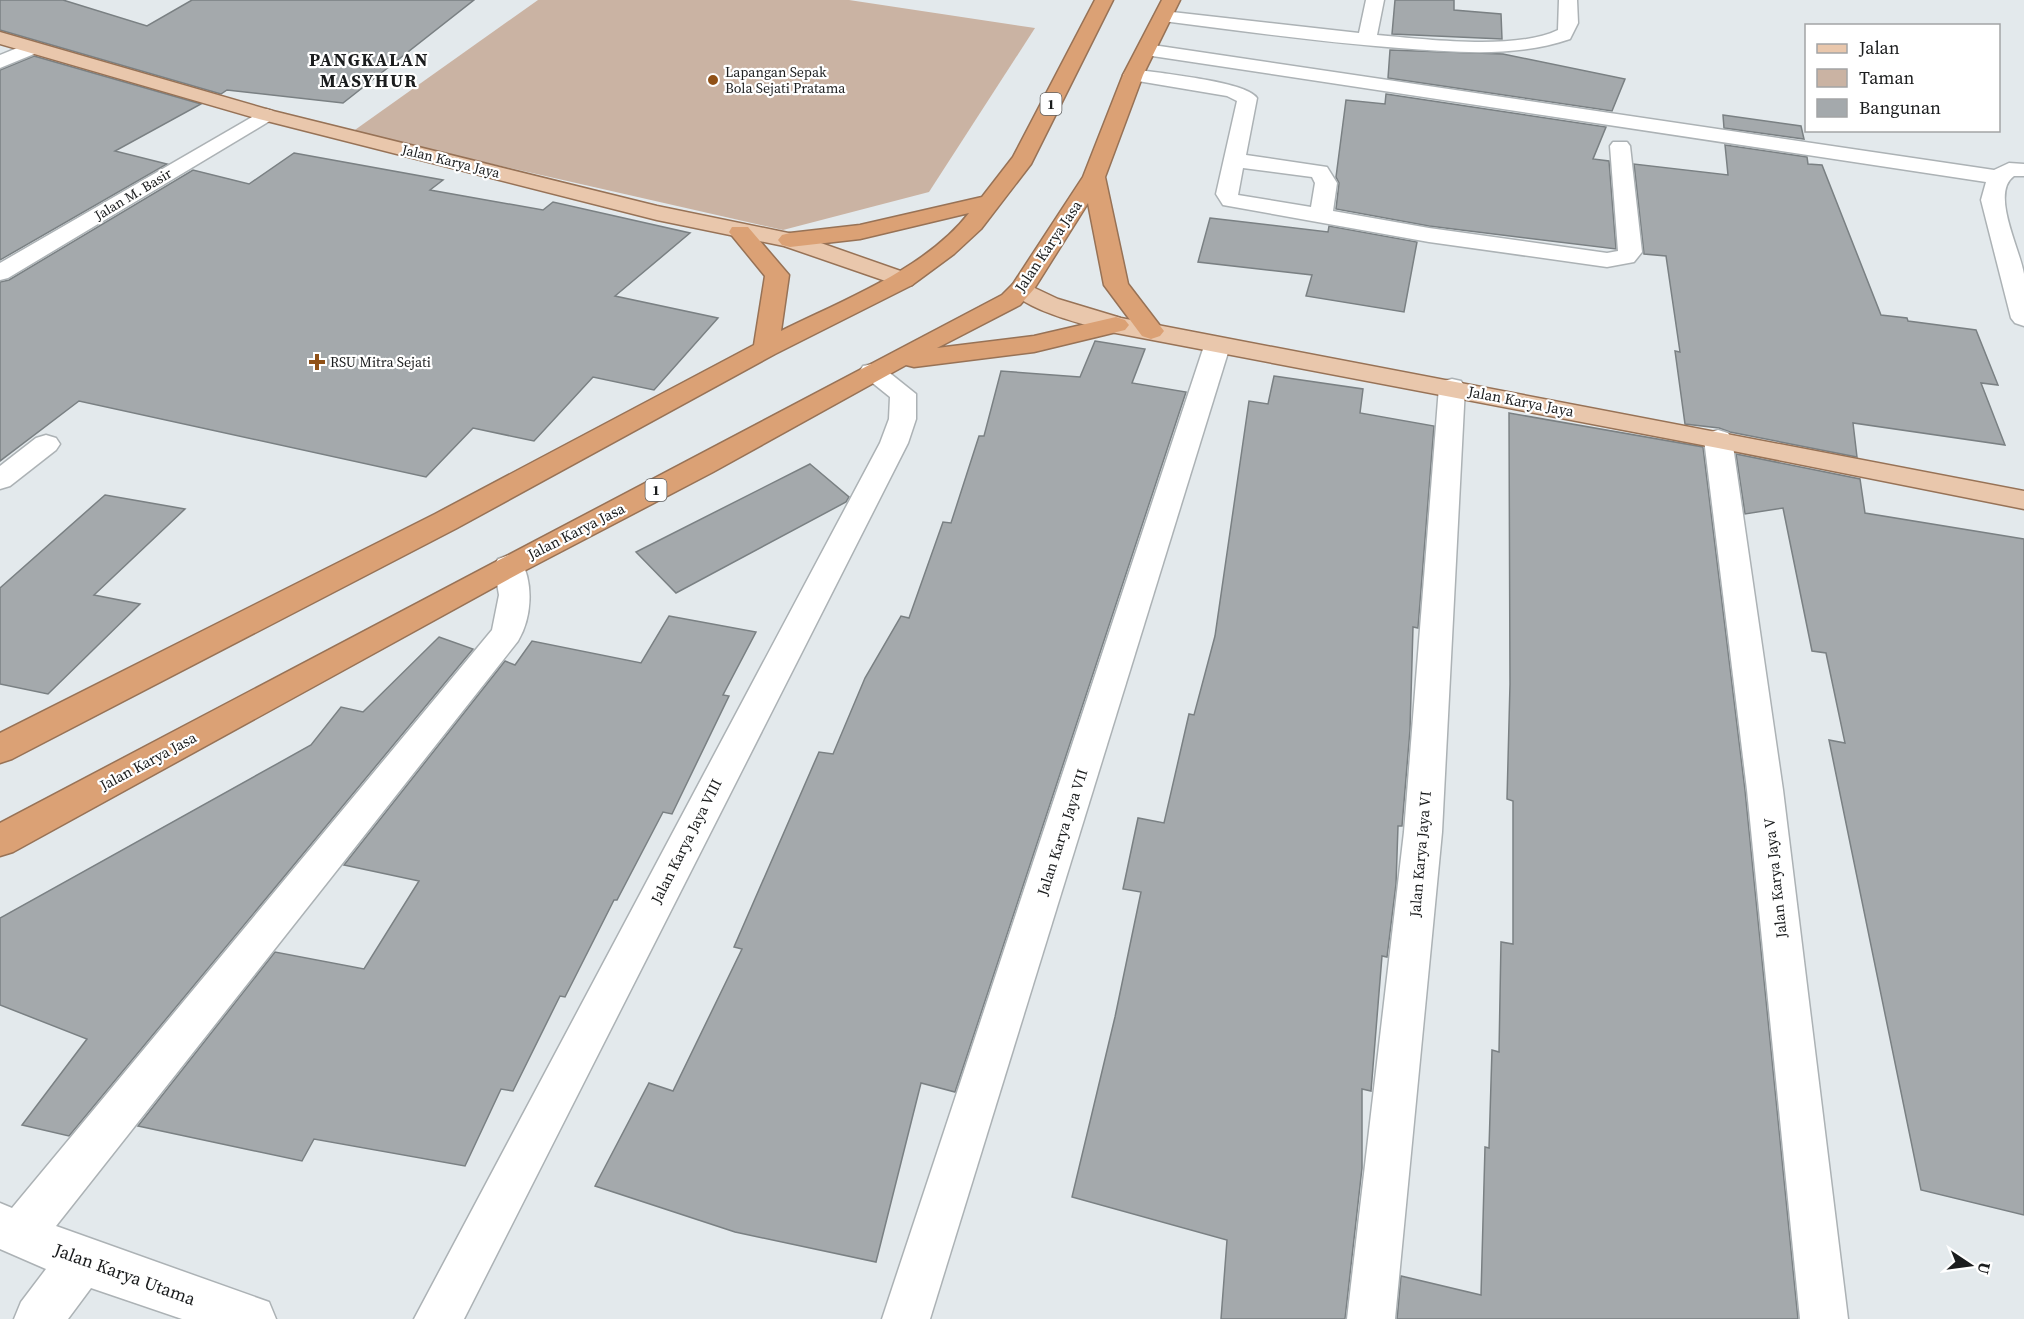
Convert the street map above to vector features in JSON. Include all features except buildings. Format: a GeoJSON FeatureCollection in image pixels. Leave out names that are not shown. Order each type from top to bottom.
{"type":"FeatureCollection","features":[{"type":"Feature","properties":{"kind":"highway","name":"1"},"geometry":{"type":"LineString","coordinates":[[0,748],[446,521],[766,349],[903,280],[946,249],[973,224],[1023,159],[1104,0]]}},
{"type":"Feature","properties":{"kind":"highway","name":"Jalan Karya Jasa"},"geometry":{"type":"LineString","coordinates":[[0,841],[509,566],[703,466],[882,367],[1011,300],[1022,289],[1094,177],[1116,125],[1133,75],[1167,8]]}},
{"type":"Feature","properties":{"kind":"highway"},"geometry":{"type":"LineString","coordinates":[[1094,177],[1116,285],[1151,331]]}},
{"type":"Feature","properties":{"kind":"highway"},"geometry":{"type":"LineString","coordinates":[[790,240],[860,232],[990,202]]}},
{"type":"Feature","properties":{"kind":"highway"},"geometry":{"type":"LineString","coordinates":[[740,232],[777,275],[766,349]]}},
{"type":"Feature","properties":{"kind":"highway"},"geometry":{"type":"LineString","coordinates":[[882,367],[1034,344],[1116,325]]}},
{"type":"Feature","properties":{"kind":"main road","name":"Jalan Karya Jaya"},"geometry":{"type":"LineString","coordinates":[[0,38],[266,115],[740,232],[790,240],[903,280]]}},
{"type":"Feature","properties":{"kind":"main road","name":"Jalan Karya Jaya"},"geometry":{"type":"LineString","coordinates":[[1022,289],[1050,304],[1116,325],[1217,346],[1452,387],[2024,501]]}},
{"type":"Feature","properties":{"kind":"street"},"geometry":{"type":"LineString","coordinates":[[1368,38],[1375,0]]}},
{"type":"Feature","properties":{"kind":"street"},"geometry":{"type":"LineString","coordinates":[[1167,8],[1368,38],[1488,48],[1554,40],[1568,30],[1568,0]]}},
{"type":"Feature","properties":{"kind":"street"},"geometry":{"type":"LineString","coordinates":[[0,62],[32,48]]}},
{"type":"Feature","properties":{"kind":"street"},"geometry":{"type":"LineString","coordinates":[[1146,50],[1998,177]]}},
{"type":"Feature","properties":{"kind":"street"},"geometry":{"type":"LineString","coordinates":[[1133,75],[1232,91],[1244,95],[1247,102],[1227,194],[1231,200],[1462,240],[1607,260],[1622,259],[1630,252],[1620,146]]}},
{"type":"Feature","properties":{"kind":"street","name":"Jalan M. Basir"},"geometry":{"type":"LineString","coordinates":[[0,273],[266,115]]}},
{"type":"Feature","properties":{"kind":"street"},"geometry":{"type":"LineString","coordinates":[[1233,160],[1319,172],[1326,183],[1321,217]]}},
{"type":"Feature","properties":{"kind":"street"},"geometry":{"type":"LineString","coordinates":[[2024,170],[2009,169],[1998,177],[1992,200],[2024,318]]}},
{"type":"Feature","properties":{"kind":"street","name":"Jalan Karya Jaya VII"},"geometry":{"type":"LineString","coordinates":[[906,1319],[1217,346]]}},
{"type":"Feature","properties":{"kind":"street","name":"Jalan Karya Jaya VIII"},"geometry":{"type":"LineString","coordinates":[[438,1319],[864,498],[893,447],[905,408],[903,394],[882,367]]}},
{"type":"Feature","properties":{"kind":"street","name":"Jalan Karya Jaya VI"},"geometry":{"type":"LineString","coordinates":[[1371,1319],[1423,832],[1452,387]]}},
{"type":"Feature","properties":{"kind":"street","name":"Jalan Karya Jaya V"},"geometry":{"type":"LineString","coordinates":[[1718,439],[1765,790],[1824,1319]]}},
{"type":"Feature","properties":{"kind":"street"},"geometry":{"type":"LineString","coordinates":[[0,480],[46,444]]}},
{"type":"Feature","properties":{"kind":"street"},"geometry":{"type":"LineString","coordinates":[[11,1230],[507,633],[515,595],[509,566]]}},
{"type":"Feature","properties":{"kind":"street","name":"Jalan Karya Utama"},"geometry":{"type":"LineString","coordinates":[[11,1230],[82,1261],[252,1319]]}},
{"type":"Feature","properties":{"kind":"street"},"geometry":{"type":"LineString","coordinates":[[38,1319],[82,1261]]}},
{"type":"Feature","properties":{"kind":"green space","name":"Lapangan Sepak Bola Sejati Pratama"},"geometry":{"type":"Polygon","coordinates":[[[538,0],[849,0],[1035,28],[929,192],[783,230],[352,132],[538,0]]]}},
{"type":"Feature","properties":{"kind":"place","name":"Lapangan Sepak Bola Sejati Pratama"},"geometry":{"type":"Point","coordinates":[713,80]}},
{"type":"Feature","properties":{"kind":"place","name":"RSU Mitra Sejati"},"geometry":{"type":"Point","coordinates":[317,362]}},
{"type":"Feature","properties":{"kind":"district","name":"PANGKALAN MASYHUR"},"geometry":{"type":"Point","coordinates":[369,69]}}]}
